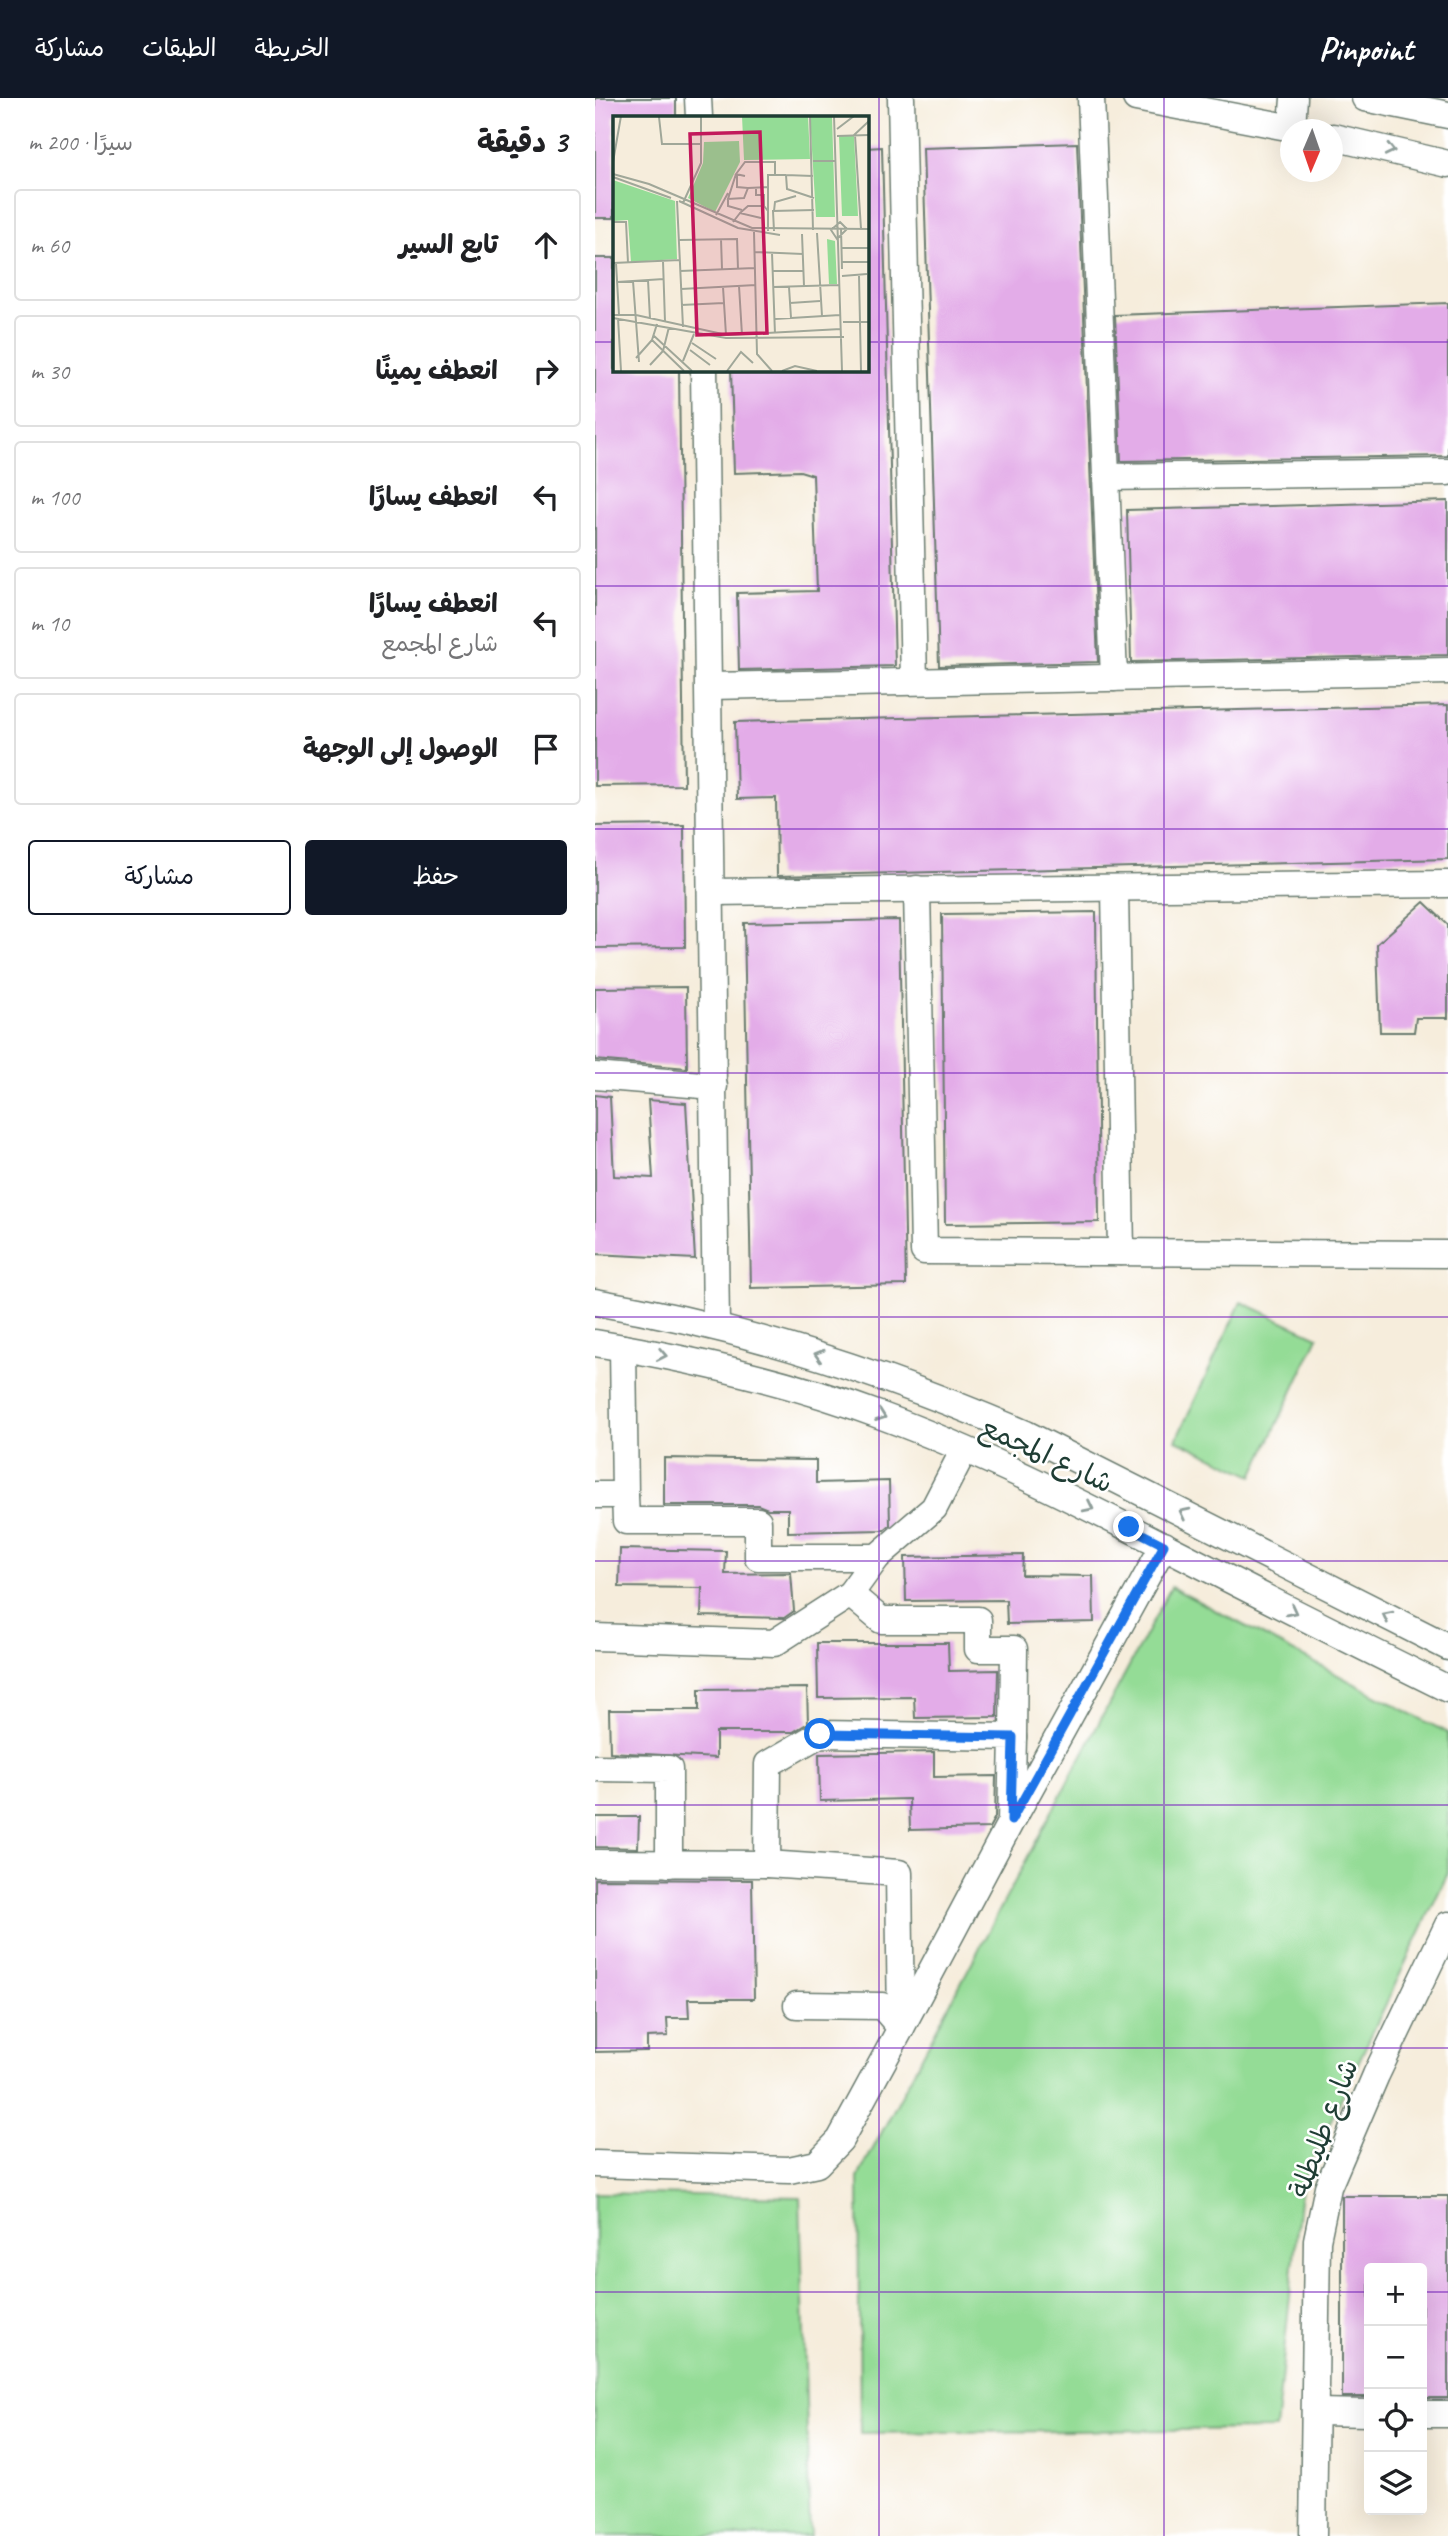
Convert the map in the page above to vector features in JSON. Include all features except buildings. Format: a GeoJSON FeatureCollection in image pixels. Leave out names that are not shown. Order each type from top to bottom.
{"type":"FeatureCollection","features":[{"type":"Feature","properties":{"kind":"street"},"geometry":{"type":"LineString","coordinates":[[698,98],[699,116]]}},
{"type":"Feature","properties":{"kind":"street"},"geometry":{"type":"LineString","coordinates":[[901,98],[914,681]]}},
{"type":"Feature","properties":{"kind":"street"},"geometry":{"type":"LineString","coordinates":[[1091,98],[1114,678]]}},
{"type":"Feature","properties":{"kind":"street"},"geometry":{"type":"LineString","coordinates":[[1136,98],[1280,125]]}},
{"type":"Feature","properties":{"kind":"street"},"geometry":{"type":"LineString","coordinates":[[1294,98],[1296,119]]}},
{"type":"Feature","properties":{"kind":"street"},"geometry":{"type":"LineString","coordinates":[[1365,98],[1448,115]]}},
{"type":"Feature","properties":{"kind":"street"},"geometry":{"type":"LineString","coordinates":[[1343,139],[1448,164]]}},
{"type":"Feature","properties":{"kind":"street"},"geometry":{"type":"LineString","coordinates":[[704,371],[716,1325]]}},
{"type":"Feature","properties":{"kind":"street"},"geometry":{"type":"LineString","coordinates":[[1106,477],[1448,472]]}},
{"type":"Feature","properties":{"kind":"street"},"geometry":{"type":"LineString","coordinates":[[710,685],[1448,671]]}},
{"type":"Feature","properties":{"kind":"street"},"geometry":{"type":"LineString","coordinates":[[712,892],[1448,884]]}},
{"type":"Feature","properties":{"kind":"street"},"geometry":{"type":"LineString","coordinates":[[917,889],[924,1251],[1448,1254]]}},
{"type":"Feature","properties":{"kind":"street"},"geometry":{"type":"LineString","coordinates":[[1115,889],[1121,1252]]}},
{"type":"Feature","properties":{"kind":"street"},"geometry":{"type":"LineString","coordinates":[[595,1076],[714,1086]]}},
{"type":"Feature","properties":{"kind":"street","name":"شارع المجمع"},"geometry":{"type":"LineString","coordinates":[[595,1302],[716,1325],[843,1362],[1026,1434],[1448,1647]]}},
{"type":"Feature","properties":{"kind":"street","name":"شارع المجمع"},"geometry":{"type":"LineString","coordinates":[[595,1343],[784,1384],[882,1416],[1068,1497],[1448,1689]]}},
{"type":"Feature","properties":{"kind":"street"},"geometry":{"type":"LineString","coordinates":[[623,1348],[625,1521],[758,1521],[758,1557],[877,1557]]}},
{"type":"Feature","properties":{"kind":"street"},"geometry":{"type":"LineString","coordinates":[[595,1637],[774,1643],[850,1594],[877,1557],[934,1508],[964,1450]]}},
{"type":"Feature","properties":{"kind":"street"},"geometry":{"type":"LineString","coordinates":[[595,1495],[625,1494]]}},
{"type":"Feature","properties":{"kind":"street"},"geometry":{"type":"LineString","coordinates":[[595,2164],[789,2170],[817,2164],[840,2140],[1011,1821],[1164,1545]]}},
{"type":"Feature","properties":{"kind":"street"},"geometry":{"type":"LineString","coordinates":[[850,1594],[881,1620],[978,1620],[978,1649],[1014,1650],[1011,1821]]}},
{"type":"Feature","properties":{"kind":"street"},"geometry":{"type":"LineString","coordinates":[[767,1864],[768,1764],[820,1734],[1013,1737]]}},
{"type":"Feature","properties":{"kind":"street"},"geometry":{"type":"LineString","coordinates":[[595,1768],[670,1769],[669,1864]]}},
{"type":"Feature","properties":{"kind":"street"},"geometry":{"type":"LineString","coordinates":[[595,1863],[767,1864],[899,1873],[901,2028]]}},
{"type":"Feature","properties":{"kind":"street","name":"شارع طليطلة"},"geometry":{"type":"LineString","coordinates":[[1313,2536],[1317,2240],[1328,2187],[1448,1925]]}},
{"type":"Feature","properties":{"kind":"street"},"geometry":{"type":"LineString","coordinates":[[797,2005],[882,2006],[901,2028]]}},
{"type":"Feature","properties":{"kind":"street"},"geometry":{"type":"LineString","coordinates":[[1316,2412],[1364,2413]]}},
{"type":"Feature","properties":{"kind":"street"},"geometry":{"type":"LineString","coordinates":[[1427,2414],[1448,2414]]}},
{"type":"Feature","properties":{"kind":"green space"},"geometry":{"type":"Polygon","coordinates":[[[1241,1302],[1318,1337],[1253,1476],[1176,1440],[1241,1302]]]}},
{"type":"Feature","properties":{"kind":"green space"},"geometry":{"type":"Polygon","coordinates":[[[1171,1587],[1448,1733],[1448,1873],[1302,2181],[1276,2429],[860,2433],[858,2177],[1171,1587]]]}},
{"type":"Feature","properties":{"kind":"green space"},"geometry":{"type":"Polygon","coordinates":[[[595,2193],[800,2197],[810,2536],[595,2536],[595,2193]]]}},
{"type":"Feature","properties":{"kind":"route"},"geometry":{"type":"LineString","coordinates":[[820,1734],[1013,1737],[1011,1821],[1164,1545],[1129,1527]]}}]}
